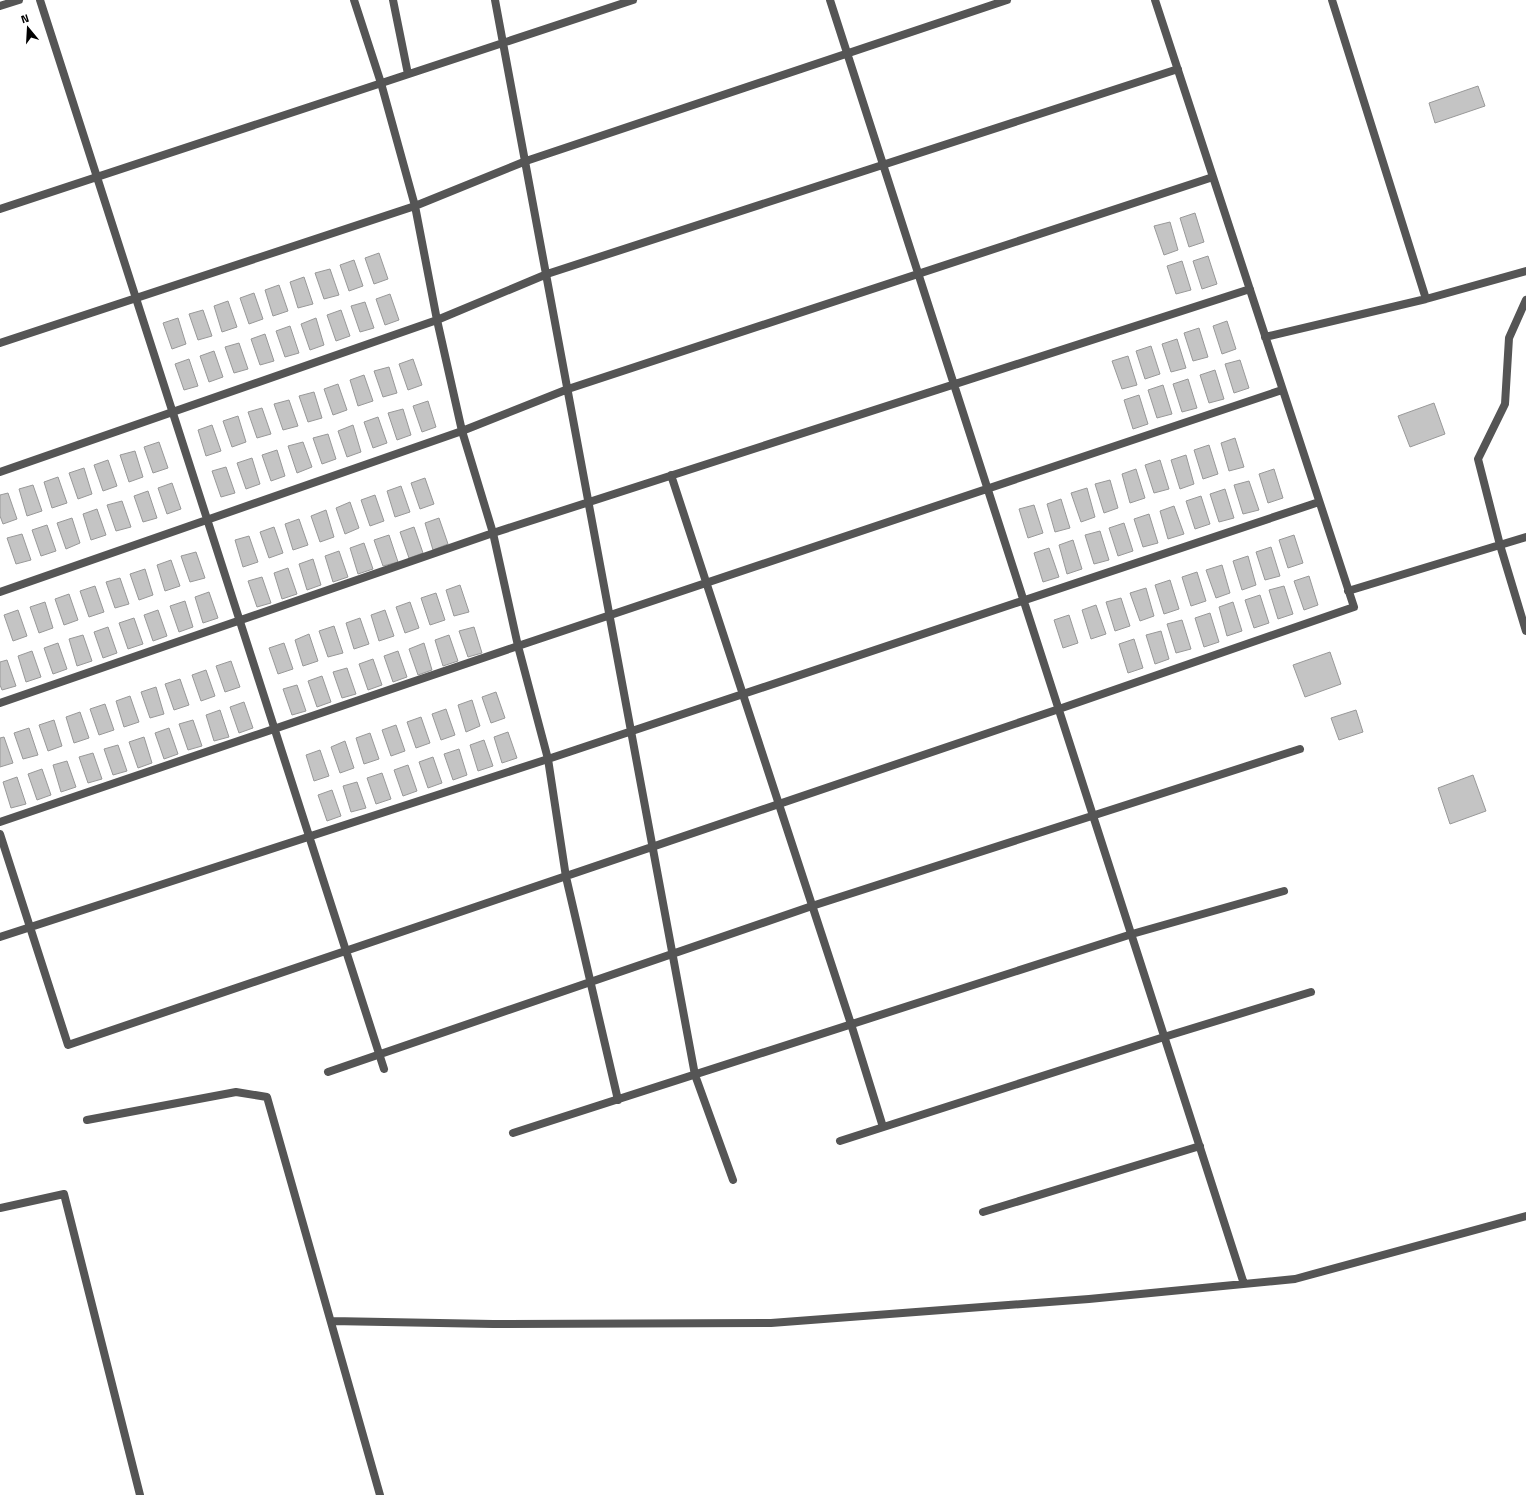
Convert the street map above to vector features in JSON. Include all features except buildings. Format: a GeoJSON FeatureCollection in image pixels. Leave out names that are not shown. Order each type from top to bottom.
{"type":"FeatureCollection","features":[{"type":"Feature","properties":{"kind":"street"},"geometry":{"type":"LineString","coordinates":[[0,6],[19,0]]}},
{"type":"Feature","properties":{"kind":"street"},"geometry":{"type":"LineString","coordinates":[[40,0],[384,1069]]}},
{"type":"Feature","properties":{"kind":"street"},"geometry":{"type":"LineString","coordinates":[[354,0],[381,83],[415,206],[437,320],[462,430],[493,533],[518,646],[548,759],[566,877],[618,1100]]}},
{"type":"Feature","properties":{"kind":"street"},"geometry":{"type":"LineString","coordinates":[[393,0],[408,74]]}},
{"type":"Feature","properties":{"kind":"street"},"geometry":{"type":"LineString","coordinates":[[495,0],[695,1075],[733,1180]]}},
{"type":"Feature","properties":{"kind":"street"},"geometry":{"type":"LineString","coordinates":[[0,209],[633,0]]}},
{"type":"Feature","properties":{"kind":"street"},"geometry":{"type":"LineString","coordinates":[[830,0],[1244,1284]]}},
{"type":"Feature","properties":{"kind":"street"},"geometry":{"type":"LineString","coordinates":[[0,343],[415,206],[526,161],[1007,0]]}},
{"type":"Feature","properties":{"kind":"street"},"geometry":{"type":"LineString","coordinates":[[0,834],[68,1045],[566,877],[1354,607],[1155,0]]}},
{"type":"Feature","properties":{"kind":"street"},"geometry":{"type":"LineString","coordinates":[[1332,0],[1426,299]]}},
{"type":"Feature","properties":{"kind":"street"},"geometry":{"type":"LineString","coordinates":[[0,472],[437,320],[547,274],[1178,69]]}},
{"type":"Feature","properties":{"kind":"street"},"geometry":{"type":"LineString","coordinates":[[0,592],[462,430],[568,389],[1213,176]]}},
{"type":"Feature","properties":{"kind":"street"},"geometry":{"type":"LineString","coordinates":[[1265,337],[1426,299],[1526,271]]}},
{"type":"Feature","properties":{"kind":"street"},"geometry":{"type":"LineString","coordinates":[[0,703],[493,533],[1250,289]]}},
{"type":"Feature","properties":{"kind":"street"},"geometry":{"type":"LineString","coordinates":[[1526,300],[1509,338],[1505,404],[1478,459],[1500,545],[1526,631]]}},
{"type":"Feature","properties":{"kind":"street"},"geometry":{"type":"LineString","coordinates":[[0,822],[706,582],[1282,390]]}},
{"type":"Feature","properties":{"kind":"street"},"geometry":{"type":"LineString","coordinates":[[671,475],[851,1024],[883,1127]]}},
{"type":"Feature","properties":{"kind":"street"},"geometry":{"type":"LineString","coordinates":[[0,937],[548,759],[1319,502]]}},
{"type":"Feature","properties":{"kind":"street"},"geometry":{"type":"LineString","coordinates":[[1348,591],[1526,537]]}},
{"type":"Feature","properties":{"kind":"street"},"geometry":{"type":"LineString","coordinates":[[328,1072],[812,906],[1300,749]]}},
{"type":"Feature","properties":{"kind":"street"},"geometry":{"type":"LineString","coordinates":[[513,1133],[1132,934],[1284,891]]}},
{"type":"Feature","properties":{"kind":"street"},"geometry":{"type":"LineString","coordinates":[[840,1141],[1164,1037],[1310,992]]}},
{"type":"Feature","properties":{"kind":"street"},"geometry":{"type":"LineString","coordinates":[[87,1120],[236,1092],[267,1097],[380,1495]]}},
{"type":"Feature","properties":{"kind":"street"},"geometry":{"type":"LineString","coordinates":[[984,1212],[1200,1146]]}},
{"type":"Feature","properties":{"kind":"street"},"geometry":{"type":"LineString","coordinates":[[0,1208],[64,1194],[140,1495]]}},
{"type":"Feature","properties":{"kind":"street"},"geometry":{"type":"LineString","coordinates":[[331,1321],[492,1324],[771,1323],[1090,1299],[1295,1279],[1526,1216]]}}]}
